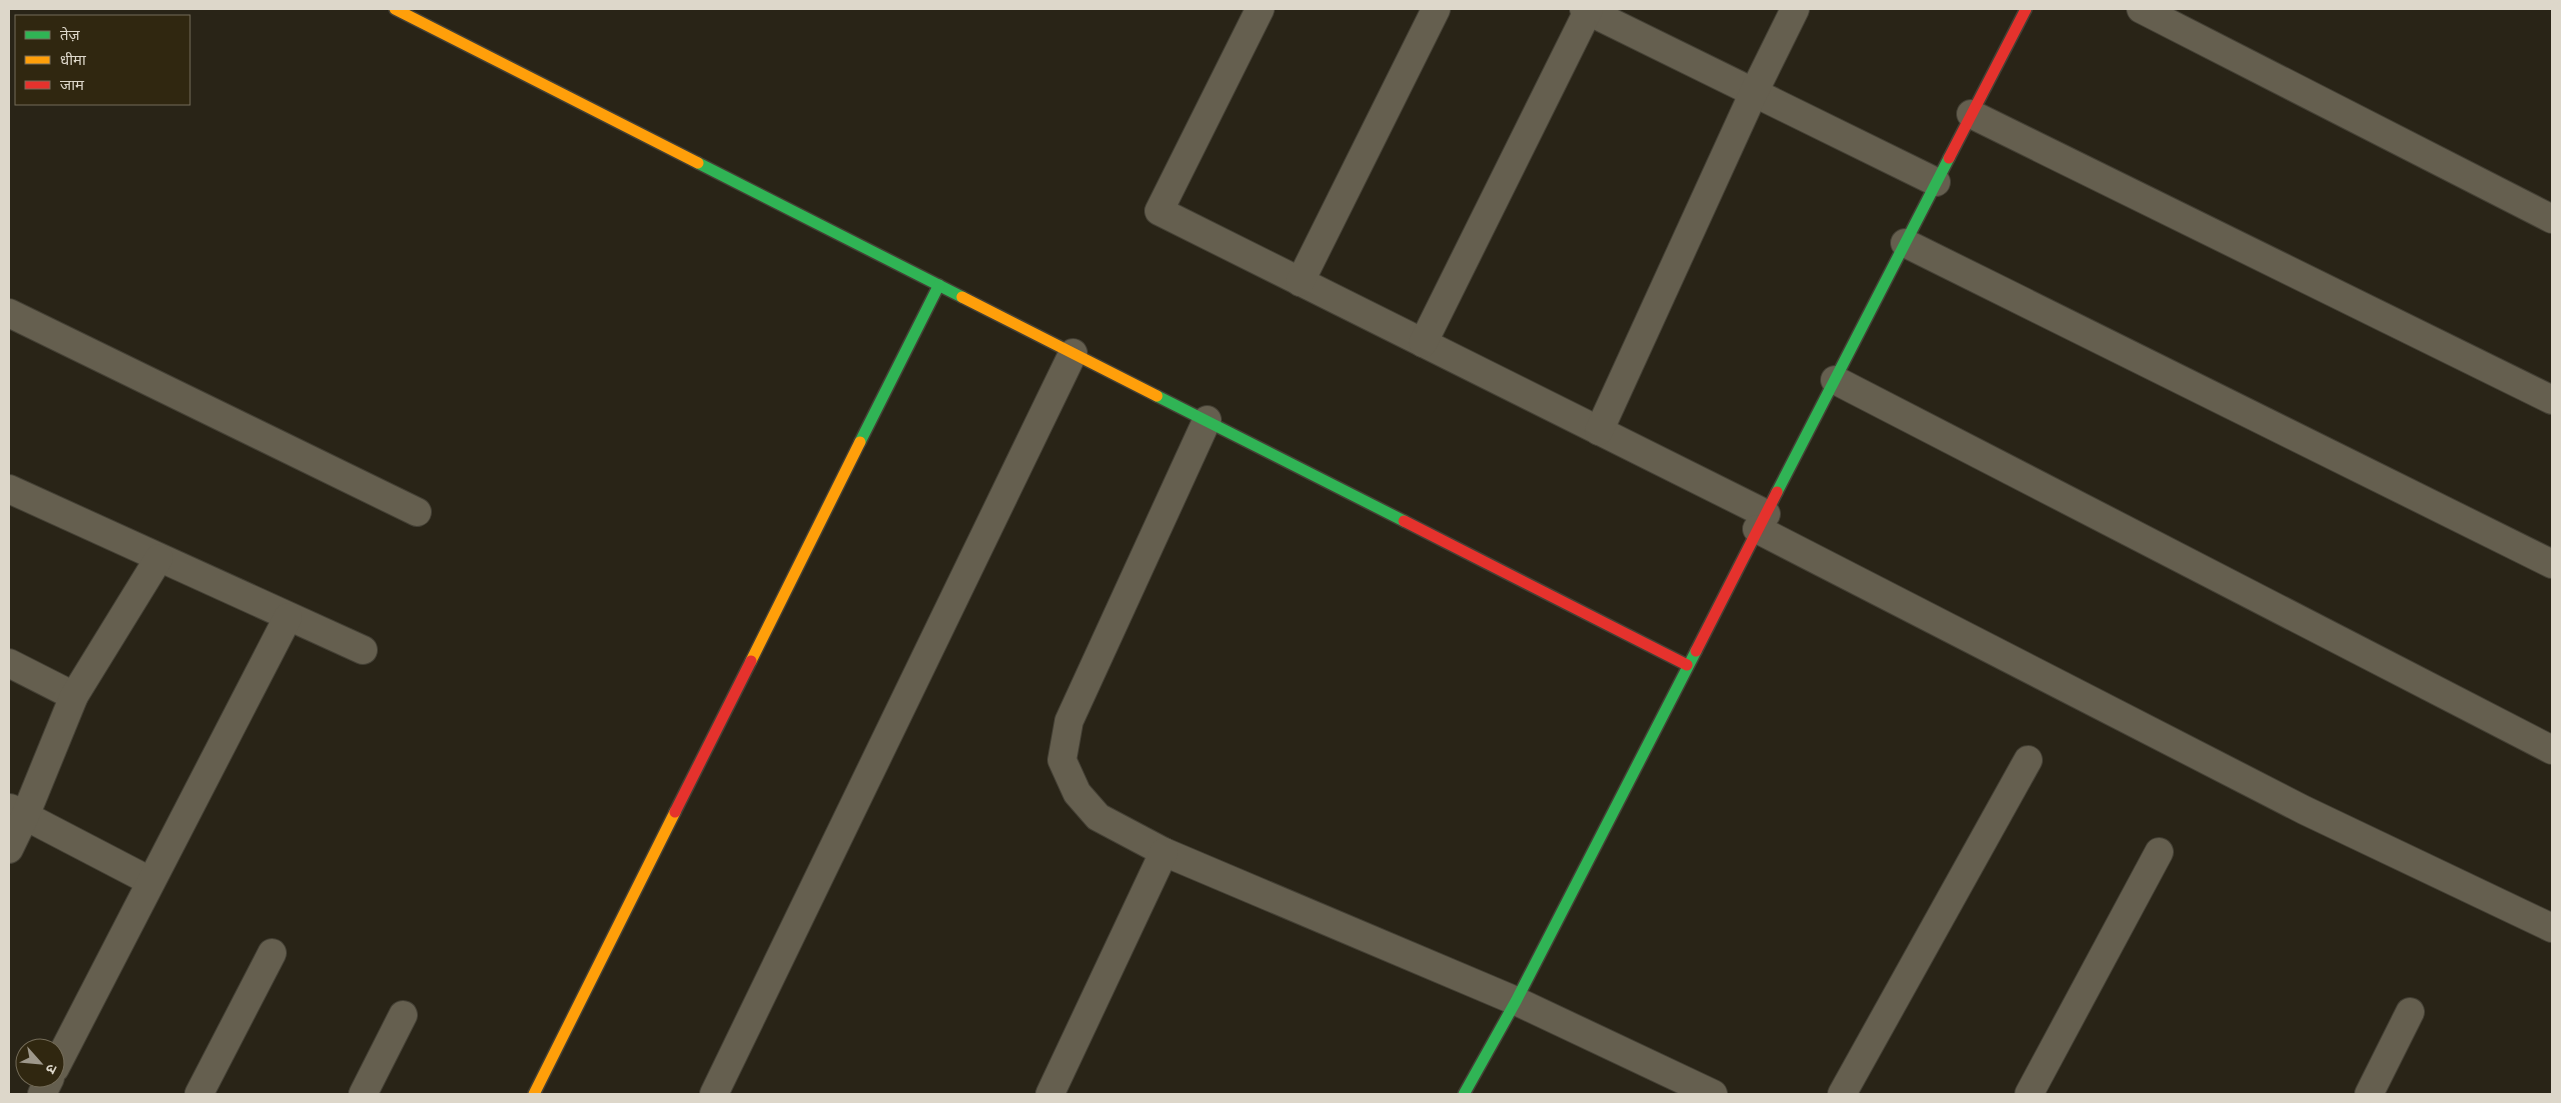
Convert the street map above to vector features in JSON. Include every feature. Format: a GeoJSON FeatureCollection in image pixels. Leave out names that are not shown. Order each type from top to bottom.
{"type":"FeatureCollection","features":[{"type":"Feature","properties":{"kind":"street"},"geometry":{"type":"LineString","coordinates":[[395,9],[1687,665]]}},
{"type":"Feature","properties":{"kind":"street"},"geometry":{"type":"LineString","coordinates":[[1260,9],[1159,211],[1599,430],[1761,521],[2304,810],[2552,928]]}},
{"type":"Feature","properties":{"kind":"street"},"geometry":{"type":"LineString","coordinates":[[1300,282],[1436,9]]}},
{"type":"Feature","properties":{"kind":"street"},"geometry":{"type":"LineString","coordinates":[[1423,343],[1587,9],[1936,182]]}},
{"type":"Feature","properties":{"kind":"street"},"geometry":{"type":"LineString","coordinates":[[1599,430],[1754,92],[1795,9]]}},
{"type":"Feature","properties":{"kind":"street"},"geometry":{"type":"LineString","coordinates":[[1464,1094],[1516,1001],[1761,521],[2026,9]]}},
{"type":"Feature","properties":{"kind":"street"},"geometry":{"type":"LineString","coordinates":[[2140,9],[2552,219]]}},
{"type":"Feature","properties":{"kind":"street"},"geometry":{"type":"LineString","coordinates":[[1971,114],[2552,400]]}},
{"type":"Feature","properties":{"kind":"street"},"geometry":{"type":"LineString","coordinates":[[1905,243],[2552,564]]}},
{"type":"Feature","properties":{"kind":"street"},"geometry":{"type":"LineString","coordinates":[[534,1094],[939,285]]}},
{"type":"Feature","properties":{"kind":"street"},"geometry":{"type":"LineString","coordinates":[[9,313],[418,512]]}},
{"type":"Feature","properties":{"kind":"street"},"geometry":{"type":"LineString","coordinates":[[714,1094],[1073,353]]}},
{"type":"Feature","properties":{"kind":"street"},"geometry":{"type":"LineString","coordinates":[[1835,380],[2552,750]]}},
{"type":"Feature","properties":{"kind":"street"},"geometry":{"type":"LineString","coordinates":[[1207,420],[1069,721],[1062,760],[1077,793],[1098,817],[1164,852],[1516,1001],[1680,1087],[1713,1094]]}},
{"type":"Feature","properties":{"kind":"street"},"geometry":{"type":"LineString","coordinates":[[9,489],[363,650]]}},
{"type":"Feature","properties":{"kind":"street"},"geometry":{"type":"LineString","coordinates":[[9,848],[17,812],[74,696],[159,558]]}},
{"type":"Feature","properties":{"kind":"street"},"geometry":{"type":"LineString","coordinates":[[65,1048],[288,617]]}},
{"type":"Feature","properties":{"kind":"street"},"geometry":{"type":"LineString","coordinates":[[9,663],[74,696]]}},
{"type":"Feature","properties":{"kind":"street"},"geometry":{"type":"LineString","coordinates":[[1842,1094],[2028,760]]}},
{"type":"Feature","properties":{"kind":"street"},"geometry":{"type":"LineString","coordinates":[[17,812],[150,881]]}},
{"type":"Feature","properties":{"kind":"street"},"geometry":{"type":"LineString","coordinates":[[1050,1094],[1164,852]]}},
{"type":"Feature","properties":{"kind":"street"},"geometry":{"type":"LineString","coordinates":[[2029,1094],[2160,852]]}},
{"type":"Feature","properties":{"kind":"street"},"geometry":{"type":"LineString","coordinates":[[199,1094],[272,953]]}},
{"type":"Feature","properties":{"kind":"street"},"geometry":{"type":"LineString","coordinates":[[2369,1094],[2410,1012]]}},
{"type":"Feature","properties":{"kind":"street"},"geometry":{"type":"LineString","coordinates":[[363,1094],[403,1015]]}},
{"type":"Feature","properties":{"kind":"traffic: fast"},"geometry":{"type":"LineString","coordinates":[[1777,492],[1949,158]]}},
{"type":"Feature","properties":{"kind":"traffic: fast"},"geometry":{"type":"LineString","coordinates":[[698,163],[962,297]]}},
{"type":"Feature","properties":{"kind":"traffic: fast"},"geometry":{"type":"LineString","coordinates":[[860,442],[939,285]]}},
{"type":"Feature","properties":{"kind":"traffic: fast"},"geometry":{"type":"LineString","coordinates":[[1157,396],[1404,521]]}},
{"type":"Feature","properties":{"kind":"traffic: fast"},"geometry":{"type":"LineString","coordinates":[[1464,1094],[1516,1001],[1696,651]]}},
{"type":"Feature","properties":{"kind":"traffic: slow"},"geometry":{"type":"LineString","coordinates":[[395,9],[698,163]]}},
{"type":"Feature","properties":{"kind":"traffic: slow"},"geometry":{"type":"LineString","coordinates":[[962,297],[1157,396]]}},
{"type":"Feature","properties":{"kind":"traffic: slow"},"geometry":{"type":"LineString","coordinates":[[751,661],[860,442]]}},
{"type":"Feature","properties":{"kind":"traffic: slow"},"geometry":{"type":"LineString","coordinates":[[534,1094],[675,812]]}},
{"type":"Feature","properties":{"kind":"traffic: jam"},"geometry":{"type":"LineString","coordinates":[[1949,158],[2026,9]]}},
{"type":"Feature","properties":{"kind":"traffic: jam"},"geometry":{"type":"LineString","coordinates":[[1696,651],[1777,492]]}},
{"type":"Feature","properties":{"kind":"traffic: jam"},"geometry":{"type":"LineString","coordinates":[[1404,521],[1687,665]]}},
{"type":"Feature","properties":{"kind":"traffic: jam"},"geometry":{"type":"LineString","coordinates":[[675,812],[751,661]]}}]}
